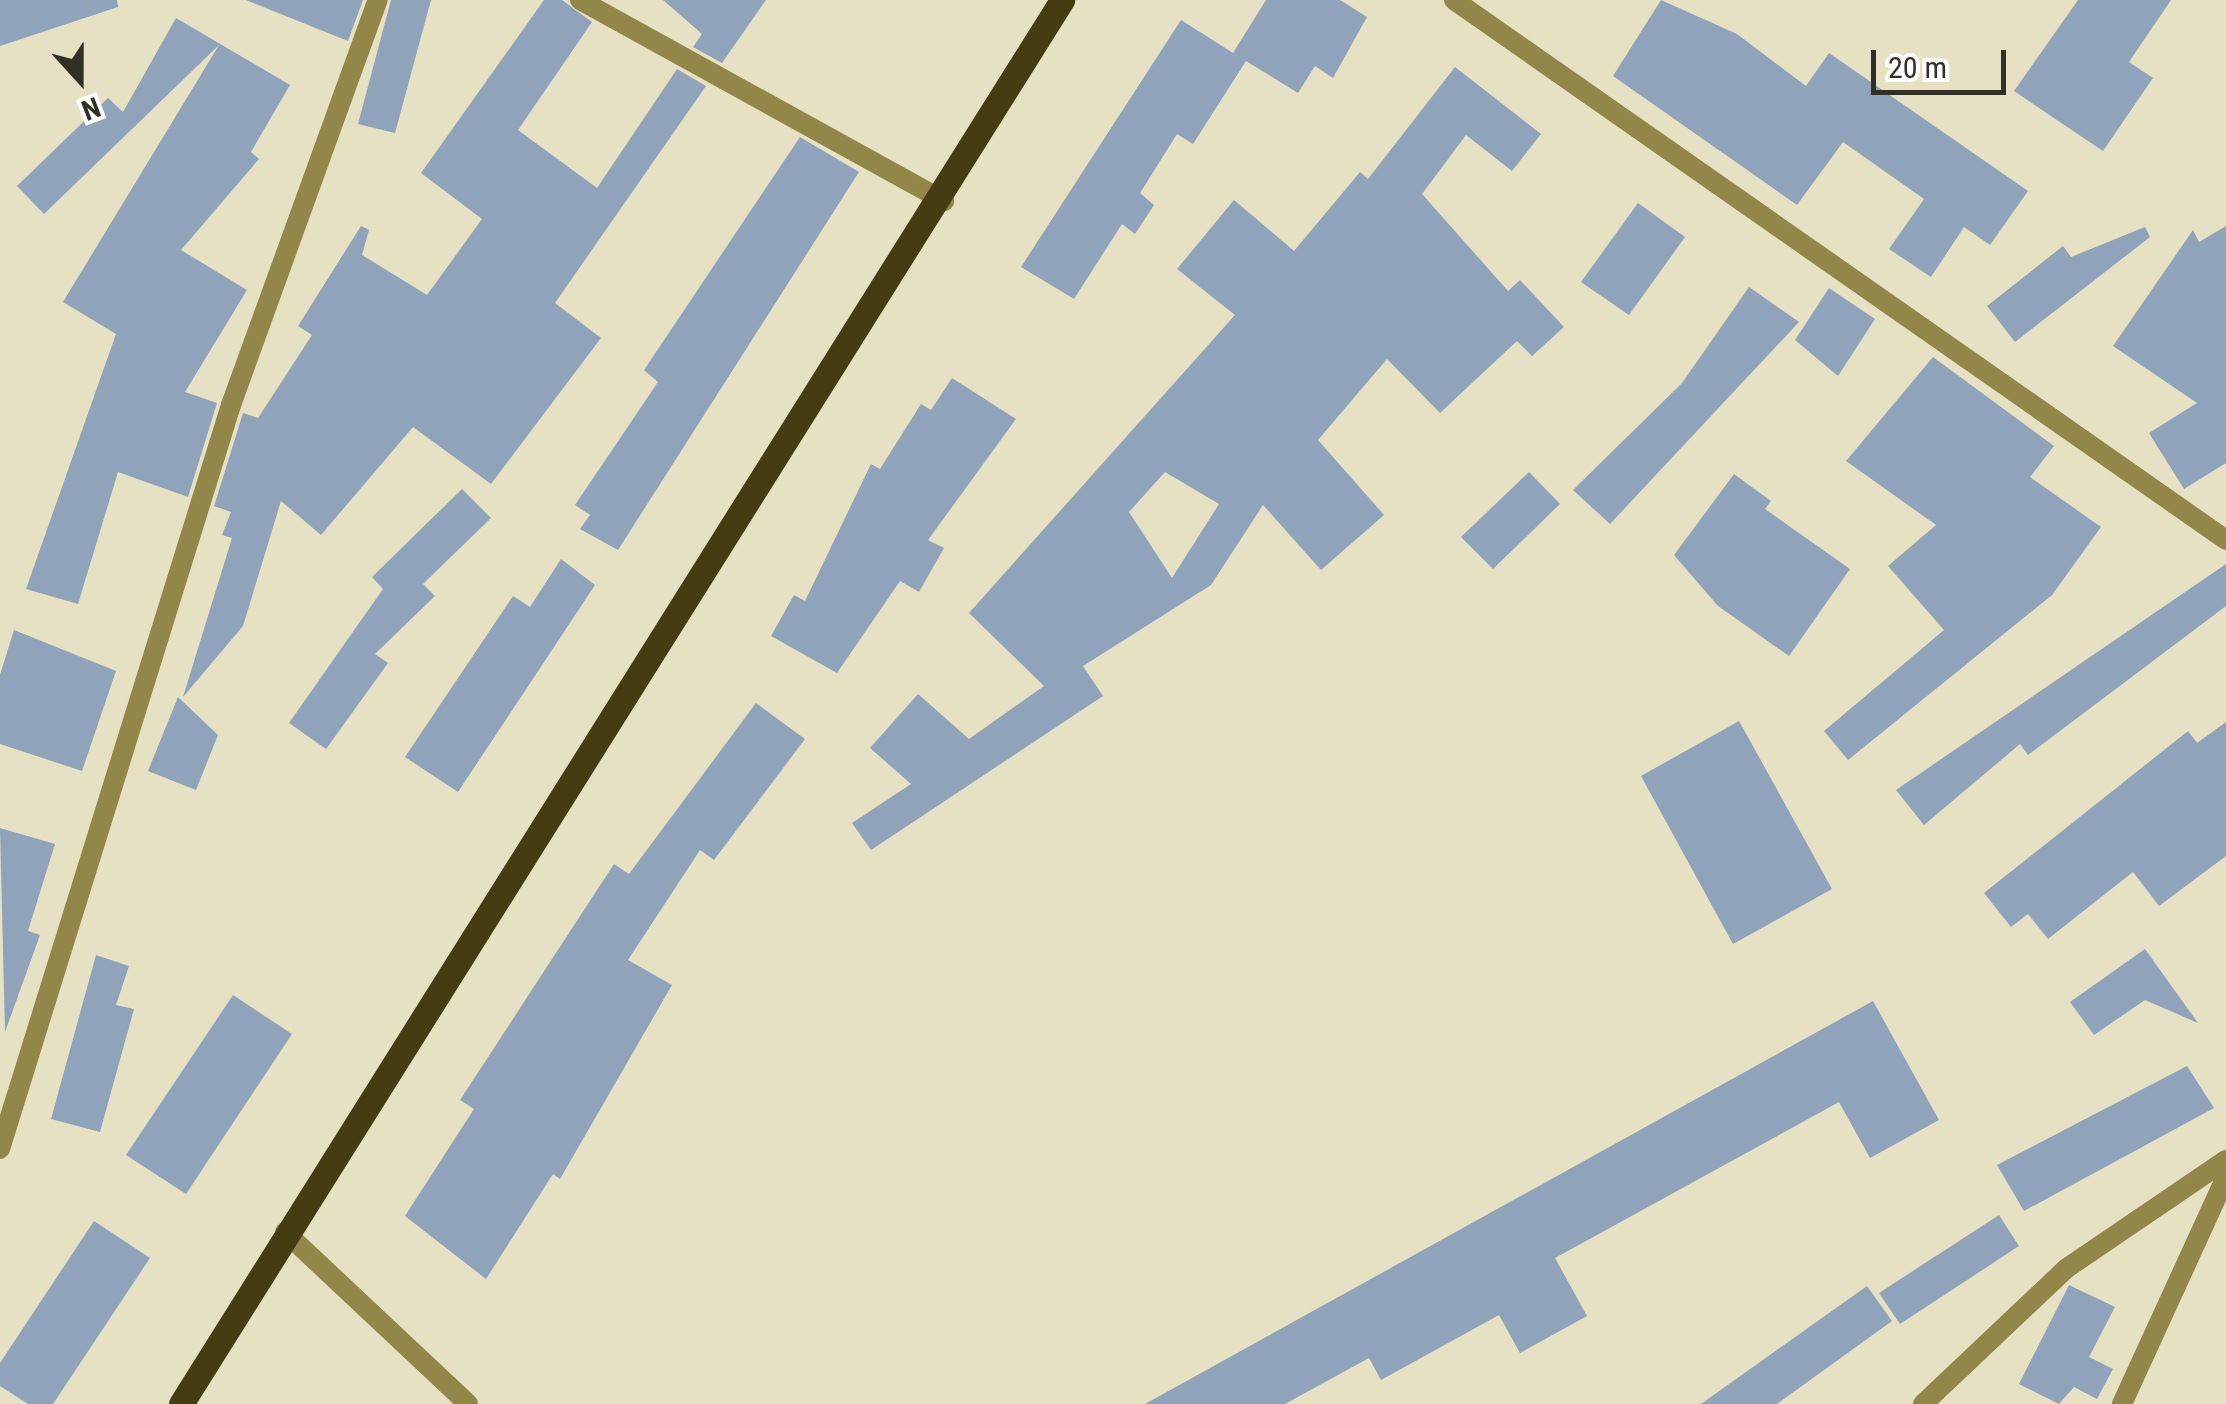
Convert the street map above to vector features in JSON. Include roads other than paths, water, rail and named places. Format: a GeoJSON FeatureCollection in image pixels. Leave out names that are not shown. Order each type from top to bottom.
{"type":"FeatureCollection","features":[{"type":"Feature","properties":{"kind":"main road"},"geometry":{"type":"LineString","coordinates":[[181,1404],[285,1232],[944,201],[1062,0]]}},
{"type":"Feature","properties":{"kind":"street"},"geometry":{"type":"LineString","coordinates":[[0,1149],[231,404],[378,0]]}},
{"type":"Feature","properties":{"kind":"street"},"geometry":{"type":"LineString","coordinates":[[580,0],[944,201]]}},
{"type":"Feature","properties":{"kind":"street"},"geometry":{"type":"LineString","coordinates":[[1454,0],[2226,540]]}},
{"type":"Feature","properties":{"kind":"street"},"geometry":{"type":"LineString","coordinates":[[1922,1404],[2067,1268],[2226,1160]]}},
{"type":"Feature","properties":{"kind":"street"},"geometry":{"type":"LineString","coordinates":[[2122,1404],[2226,1178]]}},
{"type":"Feature","properties":{"kind":"street"},"geometry":{"type":"LineString","coordinates":[[285,1232],[468,1404]]}}]}
